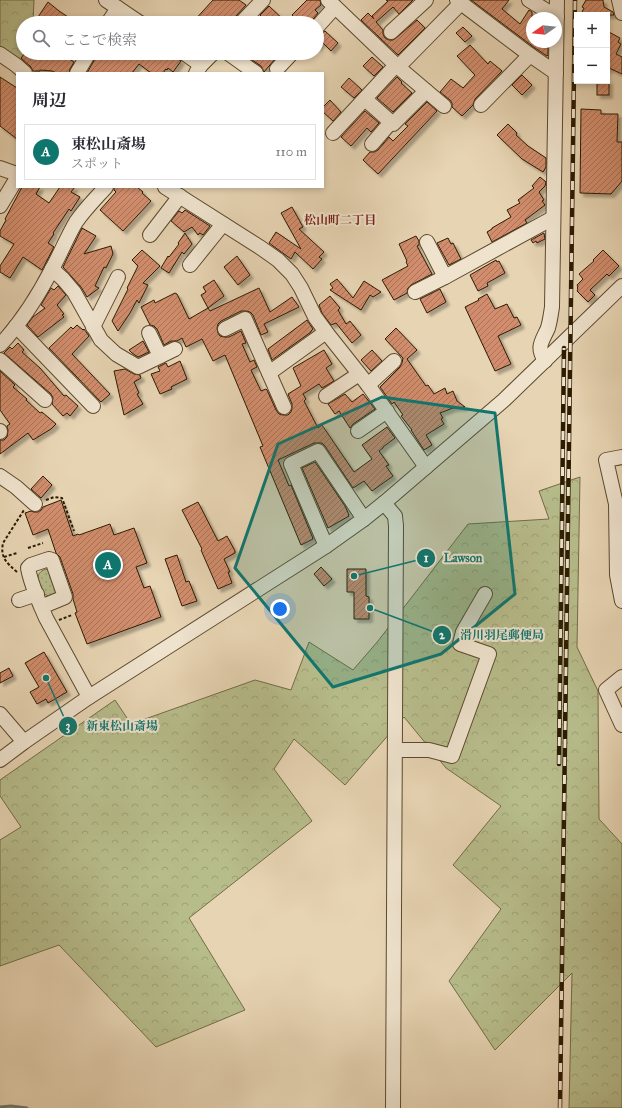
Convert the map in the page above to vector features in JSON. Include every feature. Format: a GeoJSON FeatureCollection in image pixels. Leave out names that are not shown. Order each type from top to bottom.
{"type":"FeatureCollection","features":[{"type":"Feature","properties":{"kind":"street"},"geometry":{"type":"LineString","coordinates":[[248,16],[264,0]]}},
{"type":"Feature","properties":{"kind":"street"},"geometry":{"type":"LineString","coordinates":[[391,32],[426,0]]}},
{"type":"Feature","properties":{"kind":"street"},"geometry":{"type":"LineString","coordinates":[[529,0],[549,12]]}},
{"type":"Feature","properties":{"kind":"street"},"geometry":{"type":"LineString","coordinates":[[557,0],[557,12]]}},
{"type":"Feature","properties":{"kind":"street"},"geometry":{"type":"LineString","coordinates":[[619,0],[622,12]]}},
{"type":"Feature","properties":{"kind":"street"},"geometry":{"type":"LineString","coordinates":[[333,132],[459,2],[556,73]]}},
{"type":"Feature","properties":{"kind":"street"},"geometry":{"type":"LineString","coordinates":[[109,16],[112,4],[130,16]]}},
{"type":"Feature","properties":{"kind":"street"},"geometry":{"type":"LineString","coordinates":[[324,16],[331,4],[397,66],[444,106]]}},
{"type":"Feature","properties":{"kind":"street"},"geometry":{"type":"LineString","coordinates":[[545,360],[542,356],[540,346],[550,323],[552,307],[556,48]]}},
{"type":"Feature","properties":{"kind":"street"},"geometry":{"type":"LineString","coordinates":[[0,54],[24,72]]}},
{"type":"Feature","properties":{"kind":"street"},"geometry":{"type":"LineString","coordinates":[[481,105],[530,55]]}},
{"type":"Feature","properties":{"kind":"street"},"geometry":{"type":"LineString","coordinates":[[77,72],[84,60]]}},
{"type":"Feature","properties":{"kind":"street"},"geometry":{"type":"LineString","coordinates":[[189,60],[197,71],[207,60]]}},
{"type":"Feature","properties":{"kind":"street"},"geometry":{"type":"LineString","coordinates":[[238,60],[255,72]]}},
{"type":"Feature","properties":{"kind":"street"},"geometry":{"type":"LineString","coordinates":[[277,69],[285,60]]}},
{"type":"Feature","properties":{"kind":"street"},"geometry":{"type":"LineString","coordinates":[[372,144],[392,122],[393,124],[426,90]]}},
{"type":"Feature","properties":{"kind":"street"},"geometry":{"type":"LineString","coordinates":[[365,99],[392,122]]}},
{"type":"Feature","properties":{"kind":"street"},"geometry":{"type":"LineString","coordinates":[[0,168],[16,174]]}},
{"type":"Feature","properties":{"kind":"street"},"geometry":{"type":"LineString","coordinates":[[0,206],[16,180]]}},
{"type":"Feature","properties":{"kind":"street"},"geometry":{"type":"LineString","coordinates":[[0,345],[25,314],[52,269],[77,221],[105,188]]}},
{"type":"Feature","properties":{"kind":"street"},"geometry":{"type":"LineString","coordinates":[[167,188],[278,260],[292,274],[301,288],[315,317],[368,385],[426,467]]}},
{"type":"Feature","properties":{"kind":"street"},"geometry":{"type":"LineString","coordinates":[[150,235],[180,196]]}},
{"type":"Feature","properties":{"kind":"street"},"geometry":{"type":"LineString","coordinates":[[415,292],[446,277],[553,218]]}},
{"type":"Feature","properties":{"kind":"street"},"geometry":{"type":"LineString","coordinates":[[190,265],[223,224]]}},
{"type":"Feature","properties":{"kind":"street"},"geometry":{"type":"LineString","coordinates":[[427,242],[446,277]]}},
{"type":"Feature","properties":{"kind":"street"},"geometry":{"type":"LineString","coordinates":[[52,269],[74,292],[101,340],[116,354],[138,367],[175,349]]}},
{"type":"Feature","properties":{"kind":"street"},"geometry":{"type":"LineString","coordinates":[[93,327],[118,277]]}},
{"type":"Feature","properties":{"kind":"street"},"geometry":{"type":"LineString","coordinates":[[0,760],[90,697],[326,546],[364,519],[504,400],[622,286]]}},
{"type":"Feature","properties":{"kind":"street"},"geometry":{"type":"LineString","coordinates":[[225,329],[245,319],[284,407]]}},
{"type":"Feature","properties":{"kind":"street"},"geometry":{"type":"LineString","coordinates":[[16,326],[93,406]]}},
{"type":"Feature","properties":{"kind":"street"},"geometry":{"type":"LineString","coordinates":[[269,373],[326,332]]}},
{"type":"Feature","properties":{"kind":"street"},"geometry":{"type":"LineString","coordinates":[[149,333],[160,356]]}},
{"type":"Feature","properties":{"kind":"street"},"geometry":{"type":"LineString","coordinates":[[0,360],[45,400]]}},
{"type":"Feature","properties":{"kind":"street"},"geometry":{"type":"LineString","coordinates":[[368,385],[394,361]]}},
{"type":"Feature","properties":{"kind":"street"},"geometry":{"type":"LineString","coordinates":[[326,396],[359,374]]}},
{"type":"Feature","properties":{"kind":"street"},"geometry":{"type":"LineString","coordinates":[[358,431],[387,411]]}},
{"type":"Feature","properties":{"kind":"street"},"geometry":{"type":"LineString","coordinates":[[326,546],[291,464],[318,450],[364,519]]}},
{"type":"Feature","properties":{"kind":"street"},"geometry":{"type":"LineString","coordinates":[[622,457],[606,460],[616,504],[619,545],[617,575],[622,600]]}},
{"type":"Feature","properties":{"kind":"street"},"geometry":{"type":"LineString","coordinates":[[0,476],[16,487],[35,504]]}},
{"type":"Feature","properties":{"kind":"street"},"geometry":{"type":"LineString","coordinates":[[384,503],[395,516],[396,526],[393,1108]]}},
{"type":"Feature","properties":{"kind":"street"},"geometry":{"type":"LineString","coordinates":[[395,750],[429,750],[452,756],[488,654],[460,644],[463,632],[485,594]]}},
{"type":"Feature","properties":{"kind":"street"},"geometry":{"type":"LineString","coordinates":[[18,600],[39,601],[49,624],[90,697]]}},
{"type":"Feature","properties":{"kind":"street"},"geometry":{"type":"LineString","coordinates":[[622,677],[606,690],[622,725]]}},
{"type":"Feature","properties":{"kind":"street"},"geometry":{"type":"LineString","coordinates":[[0,714],[24,742]]}},
{"type":"Feature","properties":{"kind":"path"},"geometry":{"type":"LineString","coordinates":[[20,576],[8,565],[4,558],[2,548],[28,506],[54,497],[62,498],[74,531]]}},
{"type":"Feature","properties":{"kind":"path"},"geometry":{"type":"LineString","coordinates":[[28,548],[43,543]]}},
{"type":"Feature","properties":{"kind":"path"},"geometry":{"type":"LineString","coordinates":[[4,558],[17,553]]}},
{"type":"Feature","properties":{"kind":"path"},"geometry":{"type":"LineString","coordinates":[[55,622],[72,615]]}},
{"type":"Feature","properties":{"kind":"highlighted area"},"geometry":{"type":"Polygon","coordinates":[[[382,397],[495,413],[515,594],[441,654],[333,687],[235,568],[278,444],[382,397]]]}},
{"type":"Feature","properties":{"kind":"green space"},"geometry":{"type":"Polygon","coordinates":[[[0,0],[34,0],[33,16],[16,16],[16,59],[0,47],[0,0]]]}},
{"type":"Feature","properties":{"kind":"green space"},"geometry":{"type":"Polygon","coordinates":[[[18,60],[31,60],[30,69],[18,60]]]}},
{"type":"Feature","properties":{"kind":"green space"},"geometry":{"type":"Polygon","coordinates":[[[580,477],[577,647],[598,691],[599,819],[622,844],[622,1108],[569,1108],[572,973],[495,1050],[449,981],[501,909],[453,865],[501,806],[446,768],[404,717],[345,785],[294,739],[274,769],[312,821],[189,918],[245,1010],[156,1047],[59,945],[0,966],[0,840],[21,827],[0,796],[0,780],[115,700],[131,724],[255,680],[291,690],[309,642],[353,670],[378,641],[468,524],[549,519],[539,491],[580,477]]]}},
{"type":"Feature","properties":{"kind":"green space"},"geometry":{"type":"Polygon","coordinates":[[[46,569],[49,570],[56,592],[51,596],[44,593],[38,580],[39,573],[46,569]]]}},
{"type":"Feature","properties":{"kind":"building"},"geometry":{"type":"Polygon","coordinates":[[[213,0],[239,0],[246,5],[236,16],[198,16],[213,0]]]}},
{"type":"Feature","properties":{"kind":"building"},"geometry":{"type":"Polygon","coordinates":[[[307,0],[320,0],[321,5],[315,10],[318,13],[316,16],[292,15],[307,0]]]}},
{"type":"Feature","properties":{"kind":"building"},"geometry":{"type":"Polygon","coordinates":[[[386,0],[413,0],[399,14],[393,7],[376,22],[383,30],[385,38],[393,40],[417,20],[425,28],[398,55],[361,20],[368,13],[374,19],[372,16],[388,1],[386,0]]]}},
{"type":"Feature","properties":{"kind":"building"},"geometry":{"type":"Polygon","coordinates":[[[471,0],[509,0],[502,9],[520,24],[526,15],[526,41],[471,0]]]}},
{"type":"Feature","properties":{"kind":"building"},"geometry":{"type":"Polygon","coordinates":[[[586,0],[603,0],[604,7],[613,12],[614,15],[610,15],[610,12],[582,12],[584,8],[582,7],[586,0]]]}},
{"type":"Feature","properties":{"kind":"building"},"geometry":{"type":"Polygon","coordinates":[[[48,2],[66,16],[39,16],[48,2]]]}},
{"type":"Feature","properties":{"kind":"building"},"geometry":{"type":"Polygon","coordinates":[[[269,6],[280,16],[261,16],[260,15],[269,6]]]}},
{"type":"Feature","properties":{"kind":"building"},"geometry":{"type":"Polygon","coordinates":[[[463,27],[472,36],[465,42],[456,33],[463,27]]]}},
{"type":"Feature","properties":{"kind":"building"},"geometry":{"type":"Polygon","coordinates":[[[325,31],[338,43],[331,51],[324,44],[325,31]]]}},
{"type":"Feature","properties":{"kind":"building"},"geometry":{"type":"Polygon","coordinates":[[[610,33],[620,38],[618,42],[621,44],[616,54],[622,57],[622,74],[610,68],[610,33]]]}},
{"type":"Feature","properties":{"kind":"building"},"geometry":{"type":"Polygon","coordinates":[[[470,45],[488,64],[490,61],[502,71],[475,99],[473,105],[462,116],[452,107],[450,100],[440,92],[451,79],[463,88],[475,75],[457,56],[470,45]]]}},
{"type":"Feature","properties":{"kind":"building"},"geometry":{"type":"Polygon","coordinates":[[[535,48],[548,48],[547,56],[535,48]]]}},
{"type":"Feature","properties":{"kind":"building"},"geometry":{"type":"Polygon","coordinates":[[[372,57],[383,67],[374,76],[363,66],[372,57]]]}},
{"type":"Feature","properties":{"kind":"building"},"geometry":{"type":"Polygon","coordinates":[[[23,60],[71,60],[74,62],[69,72],[33,71],[23,60]]]}},
{"type":"Feature","properties":{"kind":"building"},"geometry":{"type":"Polygon","coordinates":[[[94,60],[181,61],[173,72],[168,68],[164,72],[150,72],[139,64],[133,72],[88,72],[94,60]]]}},
{"type":"Feature","properties":{"kind":"building"},"geometry":{"type":"Polygon","coordinates":[[[252,60],[274,60],[264,72],[261,66],[252,60]]]}},
{"type":"Feature","properties":{"kind":"building"},"geometry":{"type":"Polygon","coordinates":[[[522,75],[532,85],[522,95],[512,85],[522,75]]]}},
{"type":"Feature","properties":{"kind":"building"},"geometry":{"type":"Polygon","coordinates":[[[0,77],[16,87],[16,138],[0,126],[0,77]]]}},
{"type":"Feature","properties":{"kind":"building"},"geometry":{"type":"Polygon","coordinates":[[[397,77],[412,93],[393,112],[377,98],[397,77]]]}},
{"type":"Feature","properties":{"kind":"building"},"geometry":{"type":"Polygon","coordinates":[[[349,78],[362,90],[354,98],[341,87],[349,78]]]}},
{"type":"Feature","properties":{"kind":"building"},"geometry":{"type":"Polygon","coordinates":[[[597,84],[609,84],[609,95],[597,95],[597,84]]]}},
{"type":"Feature","properties":{"kind":"building"},"geometry":{"type":"Polygon","coordinates":[[[330,100],[341,112],[333,121],[324,113],[324,106],[330,100]]]}},
{"type":"Feature","properties":{"kind":"building"},"geometry":{"type":"Polygon","coordinates":[[[427,102],[437,111],[378,174],[363,160],[370,152],[378,150],[389,137],[393,141],[408,126],[405,124],[427,102]]]}},
{"type":"Feature","properties":{"kind":"building"},"geometry":{"type":"Polygon","coordinates":[[[581,109],[601,110],[601,114],[618,114],[617,142],[622,142],[622,181],[611,194],[580,193],[581,109]]]}},
{"type":"Feature","properties":{"kind":"building"},"geometry":{"type":"Polygon","coordinates":[[[365,111],[379,123],[371,132],[367,128],[351,146],[341,137],[365,111]]]}},
{"type":"Feature","properties":{"kind":"building"},"geometry":{"type":"Polygon","coordinates":[[[508,124],[517,133],[516,135],[528,146],[546,158],[546,167],[543,172],[522,159],[497,135],[508,124]]]}},
{"type":"Feature","properties":{"kind":"building"},"geometry":{"type":"Polygon","coordinates":[[[540,177],[546,182],[545,186],[539,192],[545,205],[525,220],[527,223],[492,242],[487,232],[511,217],[507,210],[520,203],[518,200],[534,188],[532,186],[540,177]]]}},
{"type":"Feature","properties":{"kind":"building"},"geometry":{"type":"Polygon","coordinates":[[[21,188],[39,188],[36,194],[49,203],[59,188],[74,188],[71,192],[80,197],[71,211],[69,209],[53,233],[54,234],[48,243],[54,247],[42,270],[23,257],[10,278],[0,272],[0,266],[14,244],[0,236],[0,231],[6,220],[5,219],[21,188]]]}},
{"type":"Feature","properties":{"kind":"building"},"geometry":{"type":"Polygon","coordinates":[[[114,188],[138,188],[151,201],[123,231],[100,210],[116,192],[114,188]]]}},
{"type":"Feature","properties":{"kind":"building"},"geometry":{"type":"Polygon","coordinates":[[[292,207],[303,227],[299,229],[324,252],[319,257],[322,259],[313,269],[295,252],[291,259],[269,243],[276,232],[301,249],[281,213],[292,207]]]}},
{"type":"Feature","properties":{"kind":"building"},"geometry":{"type":"Polygon","coordinates":[[[185,210],[210,226],[203,235],[200,233],[198,235],[192,227],[184,232],[171,221],[179,211],[182,213],[185,210]]]}},
{"type":"Feature","properties":{"kind":"building"},"geometry":{"type":"Polygon","coordinates":[[[82,228],[96,236],[84,254],[111,246],[113,254],[106,268],[104,267],[95,286],[99,288],[87,297],[81,287],[63,267],[82,228]]]}},
{"type":"Feature","properties":{"kind":"building"},"geometry":{"type":"Polygon","coordinates":[[[185,233],[192,244],[184,254],[182,252],[169,273],[161,268],[168,256],[169,257],[179,244],[178,243],[185,233]]]}},
{"type":"Feature","properties":{"kind":"building"},"geometry":{"type":"Polygon","coordinates":[[[544,233],[545,239],[537,243],[536,241],[533,243],[531,240],[544,233]]]}},
{"type":"Feature","properties":{"kind":"building"},"geometry":{"type":"Polygon","coordinates":[[[416,236],[419,241],[419,245],[417,246],[432,274],[411,285],[408,288],[407,293],[394,300],[382,280],[408,266],[399,244],[416,236]]]}},
{"type":"Feature","properties":{"kind":"building"},"geometry":{"type":"Polygon","coordinates":[[[448,238],[451,244],[453,243],[461,259],[449,265],[437,243],[448,238]]]}},
{"type":"Feature","properties":{"kind":"building"},"geometry":{"type":"Polygon","coordinates":[[[142,250],[160,266],[143,283],[148,285],[139,303],[137,300],[118,331],[112,321],[138,266],[132,260],[142,250]]]}},
{"type":"Feature","properties":{"kind":"building"},"geometry":{"type":"Polygon","coordinates":[[[603,250],[619,266],[609,276],[607,274],[590,290],[595,295],[588,302],[577,291],[577,285],[583,279],[579,274],[594,261],[593,260],[603,250]]]}},
{"type":"Feature","properties":{"kind":"building"},"geometry":{"type":"Polygon","coordinates":[[[237,256],[250,275],[238,285],[224,267],[237,256]]]}},
{"type":"Feature","properties":{"kind":"building"},"geometry":{"type":"Polygon","coordinates":[[[496,260],[497,262],[499,261],[505,273],[487,283],[488,286],[478,291],[470,275],[496,260]]]}},
{"type":"Feature","properties":{"kind":"building"},"geometry":{"type":"Polygon","coordinates":[[[337,279],[353,298],[364,281],[381,292],[373,297],[370,295],[361,310],[330,290],[333,288],[330,284],[337,279]]]}},
{"type":"Feature","properties":{"kind":"building"},"geometry":{"type":"Polygon","coordinates":[[[214,280],[224,296],[208,308],[201,295],[206,292],[203,287],[214,280]]]}},
{"type":"Feature","properties":{"kind":"building"},"geometry":{"type":"Polygon","coordinates":[[[58,286],[66,295],[57,305],[64,314],[62,315],[64,317],[38,337],[27,325],[33,317],[45,308],[41,305],[51,288],[54,290],[58,286]]]}},
{"type":"Feature","properties":{"kind":"building"},"geometry":{"type":"Polygon","coordinates":[[[259,288],[270,312],[292,297],[299,307],[264,324],[268,332],[261,335],[253,315],[250,312],[241,311],[221,321],[217,328],[218,333],[220,336],[229,337],[241,331],[246,343],[242,344],[250,362],[254,360],[257,367],[251,370],[261,391],[267,390],[276,410],[279,414],[283,415],[288,415],[292,408],[288,394],[301,386],[293,368],[324,350],[332,364],[326,368],[334,381],[322,388],[319,384],[303,394],[306,399],[304,401],[318,428],[322,425],[354,472],[372,459],[362,445],[387,427],[395,438],[379,451],[389,465],[386,466],[393,476],[372,491],[364,481],[353,488],[322,443],[314,443],[278,460],[289,486],[291,485],[313,539],[301,545],[260,447],[263,446],[225,355],[213,361],[202,339],[186,347],[182,338],[164,345],[157,329],[150,325],[141,307],[154,300],[155,303],[175,293],[177,294],[189,319],[208,308],[210,311],[259,288]]]}},
{"type":"Feature","properties":{"kind":"building"},"geometry":{"type":"Polygon","coordinates":[[[440,289],[446,302],[427,313],[420,299],[440,289]]]}},
{"type":"Feature","properties":{"kind":"building"},"geometry":{"type":"Polygon","coordinates":[[[487,294],[495,309],[507,304],[514,318],[517,317],[521,325],[498,336],[511,364],[495,371],[465,307],[487,294]]]}},
{"type":"Feature","properties":{"kind":"building"},"geometry":{"type":"Polygon","coordinates":[[[330,296],[340,308],[338,310],[346,324],[350,321],[361,335],[352,343],[336,323],[331,325],[322,313],[319,305],[330,296]]]}},
{"type":"Feature","properties":{"kind":"building"},"geometry":{"type":"Polygon","coordinates":[[[307,320],[313,329],[311,332],[272,360],[268,349],[307,320]]]}},
{"type":"Feature","properties":{"kind":"building"},"geometry":{"type":"Polygon","coordinates":[[[77,325],[83,330],[84,329],[89,336],[72,354],[110,394],[101,402],[49,348],[71,327],[73,329],[77,325]]]}},
{"type":"Feature","properties":{"kind":"building"},"geometry":{"type":"Polygon","coordinates":[[[396,328],[417,350],[407,359],[426,386],[428,385],[434,394],[445,388],[447,394],[453,391],[457,401],[465,407],[453,408],[440,413],[444,424],[426,435],[432,445],[424,450],[412,430],[401,416],[403,415],[394,402],[392,404],[380,387],[400,367],[402,363],[403,358],[385,339],[396,328]]]}},
{"type":"Feature","properties":{"kind":"building"},"geometry":{"type":"Polygon","coordinates":[[[143,341],[149,352],[138,357],[129,350],[143,341]]]}},
{"type":"Feature","properties":{"kind":"building"},"geometry":{"type":"Polygon","coordinates":[[[18,343],[24,350],[22,352],[40,368],[64,396],[66,395],[78,406],[70,416],[67,413],[63,416],[52,404],[53,398],[51,394],[4,353],[10,347],[12,349],[18,343]]]}},
{"type":"Feature","properties":{"kind":"building"},"geometry":{"type":"Polygon","coordinates":[[[372,350],[382,361],[371,371],[361,360],[372,350]]]}},
{"type":"Feature","properties":{"kind":"building"},"geometry":{"type":"Polygon","coordinates":[[[180,361],[187,379],[171,387],[172,389],[160,394],[151,374],[160,371],[158,367],[166,363],[168,367],[180,361]]]}},
{"type":"Feature","properties":{"kind":"building"},"geometry":{"type":"Polygon","coordinates":[[[125,369],[134,374],[140,375],[141,378],[134,382],[139,393],[137,394],[143,404],[124,415],[114,371],[125,369]]]}},
{"type":"Feature","properties":{"kind":"building"},"geometry":{"type":"Polygon","coordinates":[[[0,371],[15,385],[13,387],[27,399],[26,400],[40,413],[42,412],[56,424],[51,429],[33,440],[28,433],[0,454],[0,440],[4,440],[7,437],[7,426],[10,424],[0,410],[0,371]]]}},
{"type":"Feature","properties":{"kind":"building"},"geometry":{"type":"Polygon","coordinates":[[[345,394],[352,402],[363,394],[375,409],[353,424],[350,428],[339,411],[335,414],[328,404],[345,394]]]}},
{"type":"Feature","properties":{"kind":"building"},"geometry":{"type":"Polygon","coordinates":[[[315,462],[345,506],[349,515],[328,528],[302,468],[315,462]]]}},
{"type":"Feature","properties":{"kind":"building"},"geometry":{"type":"Polygon","coordinates":[[[43,476],[52,485],[41,498],[31,489],[43,476]]]}},
{"type":"Feature","properties":{"kind":"building"},"geometry":{"type":"Polygon","coordinates":[[[61,500],[73,536],[110,524],[114,535],[134,528],[147,563],[136,567],[144,588],[150,586],[161,617],[87,644],[75,613],[77,612],[73,594],[48,529],[33,535],[25,513],[31,511],[38,512],[43,507],[61,500]]]}},
{"type":"Feature","properties":{"kind":"building"},"geometry":{"type":"Polygon","coordinates":[[[198,502],[218,541],[227,536],[235,551],[235,553],[224,559],[230,572],[228,572],[232,583],[218,589],[201,550],[202,549],[182,510],[198,502]]]}},
{"type":"Feature","properties":{"kind":"building"},"geometry":{"type":"Polygon","coordinates":[[[177,555],[186,582],[189,581],[197,601],[182,606],[165,559],[177,555]]]}},
{"type":"Feature","properties":{"kind":"building"},"geometry":{"type":"Polygon","coordinates":[[[321,567],[332,579],[324,586],[314,574],[321,567]]]}},
{"type":"Feature","properties":{"kind":"building"},"geometry":{"type":"Polygon","coordinates":[[[347,569],[366,569],[366,596],[369,597],[369,619],[354,619],[354,592],[347,592],[347,569]]]}},
{"type":"Feature","properties":{"kind":"building"},"geometry":{"type":"Polygon","coordinates":[[[44,652],[67,692],[48,703],[46,699],[37,704],[30,692],[39,687],[25,663],[44,652]]]}},
{"type":"Feature","properties":{"kind":"building"},"geometry":{"type":"Polygon","coordinates":[[[9,668],[13,676],[0,683],[0,673],[9,668]]]}},
{"type":"Feature","properties":{"kind":"waterway"},"geometry":{"type":"LineString","coordinates":[[0,1107],[11,1106],[27,1108]]}},
{"type":"Feature","properties":{"kind":"railway"},"geometry":{"type":"LineString","coordinates":[[560,1108],[575,0]]}},
{"type":"Feature","properties":{"kind":"railway"},"geometry":{"type":"LineString","coordinates":[[559,764],[564,348]]}},
{"type":"Feature","properties":{"kind":"place","name":"東松山斎場"},"geometry":{"type":"Point","coordinates":[108,565]}},
{"type":"Feature","properties":{"kind":"place","name":"Lawson"},"geometry":{"type":"Point","coordinates":[354,576]}},
{"type":"Feature","properties":{"kind":"place","name":"滑川羽尾郵便局"},"geometry":{"type":"Point","coordinates":[370,608]}},
{"type":"Feature","properties":{"kind":"place","name":"新東松山斎場"},"geometry":{"type":"Point","coordinates":[46,678]}},
{"type":"Feature","properties":{"kind":"district","name":"松山町二丁目"},"geometry":{"type":"Point","coordinates":[340,220]}}]}
